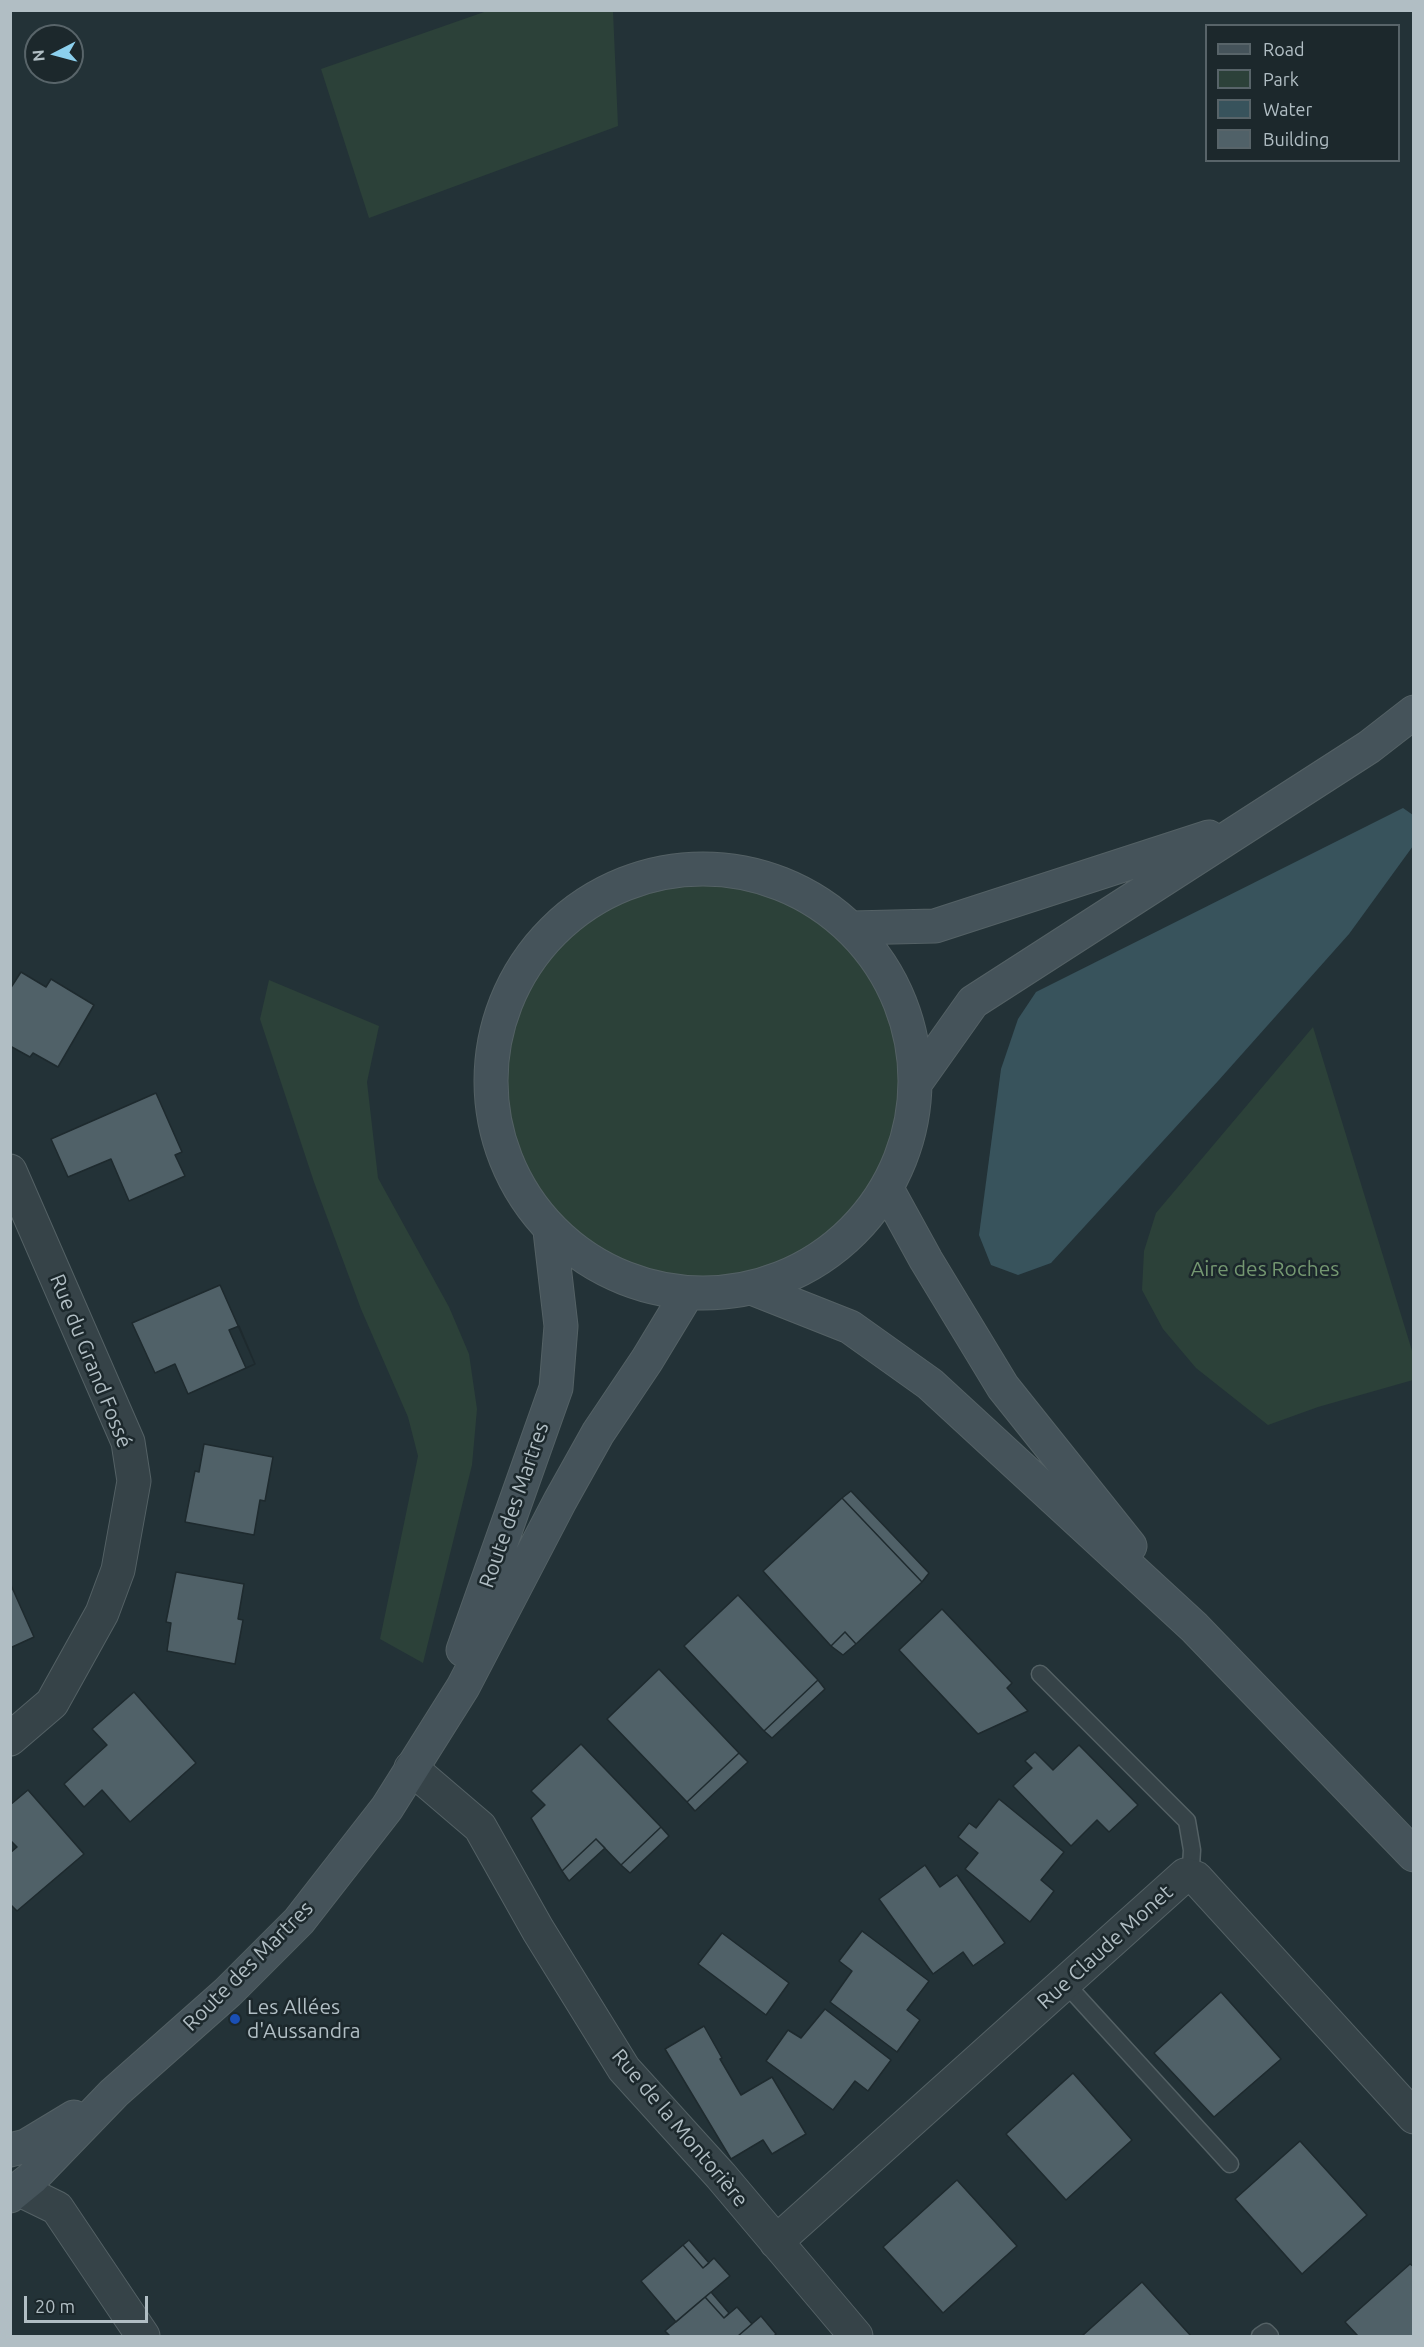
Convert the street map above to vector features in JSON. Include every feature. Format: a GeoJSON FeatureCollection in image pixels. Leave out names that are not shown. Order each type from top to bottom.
{"type":"FeatureCollection","features":[{"type":"Feature","properties":{"kind":"main road"},"geometry":{"type":"LineString","coordinates":[[917,1081],[973,1002],[1369,747],[1413,712]]}},
{"type":"Feature","properties":{"kind":"main road"},"geometry":{"type":"LineString","coordinates":[[852,928],[935,926],[1254,822]]}},
{"type":"Feature","properties":{"kind":"main road"},"geometry":{"type":"LineString","coordinates":[[678,868],[731,869],[796,889],[852,928],[887,973],[905,1014],[909,1025],[917,1081],[909,1137],[888,1189],[852,1234],[807,1268],[754,1289],[687,1294],[637,1284],[590,1263],[550,1231],[513,1178],[493,1116],[492,1051],[510,989],[539,944],[579,907],[626,881],[678,868]]}},
{"type":"Feature","properties":{"kind":"main road"},"geometry":{"type":"LineString","coordinates":[[888,1189],[926,1260],[1003,1387],[1194,1627]]}},
{"type":"Feature","properties":{"kind":"main road","name":"Route des Martres"},"geometry":{"type":"LineString","coordinates":[[411,1768],[453,1680],[556,1388],[561,1326],[550,1231]]}},
{"type":"Feature","properties":{"kind":"main road"},"geometry":{"type":"LineString","coordinates":[[754,1289],[850,1327],[930,1384],[1194,1627],[1413,1855]]}},
{"type":"Feature","properties":{"kind":"main road","name":"Route des Martres"},"geometry":{"type":"LineString","coordinates":[[14,2193],[114,2093],[228,1992],[299,1921],[387,1808],[464,1687],[560,1501],[598,1433],[647,1360],[687,1294]]}},
{"type":"Feature","properties":{"kind":"main road","name":"Route des Martres"},"geometry":{"type":"LineString","coordinates":[[10,2150],[26,2146],[114,2093]]}},
{"type":"Feature","properties":{"kind":"street","name":"Rue du Grand Fossé"},"geometry":{"type":"LineString","coordinates":[[10,1171],[128,1442],[134,1481],[118,1570],[102,1613],[52,1704],[10,1739]]}},
{"type":"Feature","properties":{"kind":"street","name":"Rue de la Montorière"},"geometry":{"type":"LineString","coordinates":[[411,1768],[480,1827],[538,1930],[624,2069],[721,2176],[856,2337]]}},
{"type":"Feature","properties":{"kind":"street","name":"Rue Claude Monet"},"geometry":{"type":"LineString","coordinates":[[776,2242],[1185,1875],[1196,1878],[1413,2117]]}},
{"type":"Feature","properties":{"kind":"street"},"geometry":{"type":"LineString","coordinates":[[14,2193],[57,2208],[143,2337]]}},
{"type":"Feature","properties":{"kind":"lane"},"geometry":{"type":"LineString","coordinates":[[1040,1674],[1187,1821],[1192,1850],[1191,1866],[1185,1875]]}},
{"type":"Feature","properties":{"kind":"lane"},"geometry":{"type":"LineString","coordinates":[[1065,1983],[1230,2164]]}},
{"type":"Feature","properties":{"kind":"lane"},"geometry":{"type":"LineString","coordinates":[[1260,2337],[1266,2332],[1270,2337]]}},
{"type":"Feature","properties":{"kind":"green space"},"geometry":{"type":"Polygon","coordinates":[[[487,11],[613,11],[618,126],[369,218],[321,69],[487,11]]]}},
{"type":"Feature","properties":{"kind":"green space"},"geometry":{"type":"Polygon","coordinates":[[[703,869],[744,873],[784,885],[821,904],[853,931],[880,963],[899,1000],[911,1040],[915,1081],[911,1122],[899,1162],[880,1199],[853,1231],[821,1258],[784,1277],[744,1289],[703,1293],[662,1289],[622,1277],[585,1258],[553,1231],[526,1199],[507,1162],[495,1122],[491,1081],[495,1040],[507,1000],[526,963],[553,931],[585,904],[622,885],[662,873],[703,869]]]}},
{"type":"Feature","properties":{"kind":"green space"},"geometry":{"type":"Polygon","coordinates":[[[269,980],[379,1026],[367,1082],[378,1178],[449,1307],[469,1354],[477,1409],[472,1465],[423,1663],[380,1639],[418,1456],[408,1417],[361,1309],[314,1182],[260,1019],[269,980]]]}},
{"type":"Feature","properties":{"kind":"green space","name":"Aire des Roches"},"geometry":{"type":"Polygon","coordinates":[[[1313,1027],[1413,1354],[1413,1380],[1318,1407],[1268,1425],[1196,1368],[1163,1329],[1142,1290],[1144,1251],[1156,1213],[1313,1027]]]}},
{"type":"Feature","properties":{"kind":"water"},"geometry":{"type":"Polygon","coordinates":[[[1403,808],[1413,815],[1413,846],[1349,934],[1218,1081],[1051,1263],[1018,1275],[991,1265],[979,1235],[1001,1069],[1018,1019],[1036,992],[1403,808]]]}},
{"type":"Feature","properties":{"kind":"building"},"geometry":{"type":"Polygon","coordinates":[[[21,972],[46,987],[51,979],[94,1005],[58,1067],[33,1053],[30,1057],[10,1046],[10,989],[21,972]]]}},
{"type":"Feature","properties":{"kind":"building"},"geometry":{"type":"Polygon","coordinates":[[[156,1093],[182,1152],[175,1155],[185,1176],[129,1201],[111,1159],[68,1177],[51,1139],[156,1093]]]}},
{"type":"Feature","properties":{"kind":"building"},"geometry":{"type":"Polygon","coordinates":[[[220,1285],[255,1364],[188,1394],[175,1364],[155,1373],[132,1323],[220,1285]]]}},
{"type":"Feature","properties":{"kind":"building"},"geometry":{"type":"Polygon","coordinates":[[[239,1326],[255,1364],[246,1368],[229,1330],[239,1326]]]}},
{"type":"Feature","properties":{"kind":"building"},"geometry":{"type":"Polygon","coordinates":[[[204,1444],[273,1457],[265,1501],[260,1500],[254,1535],[185,1522],[195,1471],[199,1472],[204,1444]]]}},
{"type":"Feature","properties":{"kind":"building"},"geometry":{"type":"Polygon","coordinates":[[[851,1491],[929,1573],[922,1582],[842,1498],[851,1491]]]}},
{"type":"Feature","properties":{"kind":"building"},"geometry":{"type":"Polygon","coordinates":[[[842,1498],[922,1582],[856,1644],[845,1632],[831,1646],[763,1571],[842,1498]]]}},
{"type":"Feature","properties":{"kind":"building"},"geometry":{"type":"Polygon","coordinates":[[[176,1572],[244,1584],[238,1619],[243,1620],[235,1664],[167,1651],[171,1623],[166,1622],[176,1572]]]}},
{"type":"Feature","properties":{"kind":"building"},"geometry":{"type":"Polygon","coordinates":[[[10,1583],[34,1637],[10,1648],[10,1583]]]}},
{"type":"Feature","properties":{"kind":"building"},"geometry":{"type":"Polygon","coordinates":[[[738,1595],[818,1680],[764,1731],[684,1646],[738,1595]]]}},
{"type":"Feature","properties":{"kind":"building"},"geometry":{"type":"Polygon","coordinates":[[[942,1609],[1012,1683],[1007,1688],[1028,1711],[978,1734],[899,1650],[942,1609]]]}},
{"type":"Feature","properties":{"kind":"building"},"geometry":{"type":"Polygon","coordinates":[[[845,1632],[856,1644],[843,1655],[831,1646],[845,1632]]]}},
{"type":"Feature","properties":{"kind":"building"},"geometry":{"type":"Polygon","coordinates":[[[659,1669],[739,1753],[687,1802],[607,1719],[659,1669]]]}},
{"type":"Feature","properties":{"kind":"building"},"geometry":{"type":"Polygon","coordinates":[[[818,1680],[825,1689],[772,1738],[764,1731],[818,1680]]]}},
{"type":"Feature","properties":{"kind":"building"},"geometry":{"type":"Polygon","coordinates":[[[134,1692],[196,1763],[130,1822],[102,1790],[84,1807],[64,1784],[107,1745],[92,1729],[134,1692]]]}},
{"type":"Feature","properties":{"kind":"building"},"geometry":{"type":"Polygon","coordinates":[[[581,1744],[661,1827],[621,1865],[596,1839],[562,1871],[531,1818],[545,1805],[531,1791],[581,1744]]]}},
{"type":"Feature","properties":{"kind":"building"},"geometry":{"type":"Polygon","coordinates":[[[1079,1745],[1138,1805],[1109,1832],[1097,1820],[1071,1846],[1013,1786],[1032,1768],[1025,1761],[1035,1752],[1053,1770],[1079,1745]]]}},
{"type":"Feature","properties":{"kind":"building"},"geometry":{"type":"Polygon","coordinates":[[[739,1753],[748,1762],[695,1811],[687,1802],[739,1753]]]}},
{"type":"Feature","properties":{"kind":"building"},"geometry":{"type":"Polygon","coordinates":[[[28,1790],[84,1854],[17,1911],[10,1904],[10,1853],[17,1847],[10,1840],[10,1805],[28,1790]]]}},
{"type":"Feature","properties":{"kind":"building"},"geometry":{"type":"Polygon","coordinates":[[[999,1799],[1064,1852],[1041,1880],[1054,1891],[1030,1922],[965,1869],[978,1853],[958,1837],[969,1823],[976,1828],[999,1799]]]}},
{"type":"Feature","properties":{"kind":"building"},"geometry":{"type":"Polygon","coordinates":[[[661,1827],[669,1836],[630,1873],[621,1865],[661,1827]]]}},
{"type":"Feature","properties":{"kind":"building"},"geometry":{"type":"Polygon","coordinates":[[[596,1839],[605,1848],[569,1881],[562,1871],[596,1839]]]}},
{"type":"Feature","properties":{"kind":"building"},"geometry":{"type":"Polygon","coordinates":[[[925,1865],[940,1887],[957,1875],[1005,1943],[973,1966],[963,1952],[933,1974],[879,1899],[925,1865]]]}},
{"type":"Feature","properties":{"kind":"building"},"geometry":{"type":"Polygon","coordinates":[[[862,1931],[929,1981],[907,2010],[920,2020],[897,2052],[830,2002],[852,1971],[839,1961],[862,1931]]]}},
{"type":"Feature","properties":{"kind":"building"},"geometry":{"type":"Polygon","coordinates":[[[722,1933],[789,1983],[766,2015],[698,1964],[722,1933]]]}},
{"type":"Feature","properties":{"kind":"building"},"geometry":{"type":"Polygon","coordinates":[[[1221,1992],[1281,2059],[1214,2117],[1154,2053],[1221,1992]]]}},
{"type":"Feature","properties":{"kind":"building"},"geometry":{"type":"Polygon","coordinates":[[[825,2009],[891,2060],[868,2091],[855,2081],[833,2110],[766,2061],[788,2030],[801,2038],[825,2009]]]}},
{"type":"Feature","properties":{"kind":"building"},"geometry":{"type":"Polygon","coordinates":[[[704,2026],[741,2095],[772,2077],[806,2134],[772,2154],[763,2140],[731,2159],[665,2049],[704,2026]]]}},
{"type":"Feature","properties":{"kind":"building"},"geometry":{"type":"Polygon","coordinates":[[[1073,2073],[1132,2140],[1066,2200],[1006,2134],[1073,2073]]]}},
{"type":"Feature","properties":{"kind":"building"},"geometry":{"type":"Polygon","coordinates":[[[1300,2141],[1367,2215],[1302,2274],[1235,2199],[1300,2141]]]}},
{"type":"Feature","properties":{"kind":"building"},"geometry":{"type":"Polygon","coordinates":[[[957,2180],[1017,2246],[943,2313],[883,2247],[957,2180]]]}},
{"type":"Feature","properties":{"kind":"building"},"geometry":{"type":"Polygon","coordinates":[[[689,2240],[709,2263],[703,2268],[683,2245],[689,2240]]]}},
{"type":"Feature","properties":{"kind":"building"},"geometry":{"type":"Polygon","coordinates":[[[683,2245],[703,2268],[714,2258],[730,2276],[676,2322],[641,2281],[683,2245]]]}},
{"type":"Feature","properties":{"kind":"building"},"geometry":{"type":"Polygon","coordinates":[[[1410,2264],[1414,2267],[1414,2336],[1358,2336],[1345,2322],[1410,2264]]]}},
{"type":"Feature","properties":{"kind":"building"},"geometry":{"type":"Polygon","coordinates":[[[1142,2282],[1191,2336],[1082,2336],[1142,2282]]]}},
{"type":"Feature","properties":{"kind":"building"},"geometry":{"type":"Polygon","coordinates":[[[711,2292],[729,2313],[724,2318],[705,2297],[711,2292]]]}},
{"type":"Feature","properties":{"kind":"building"},"geometry":{"type":"Polygon","coordinates":[[[705,2297],[724,2318],[737,2307],[752,2324],[738,2336],[670,2336],[665,2331],[705,2297]]]}},
{"type":"Feature","properties":{"kind":"building"},"geometry":{"type":"Polygon","coordinates":[[[761,2316],[776,2334],[774,2336],[738,2336],[761,2316]]]}},
{"type":"Feature","properties":{"kind":"place","name":"Les Allées d'Aussandra"},"geometry":{"type":"Point","coordinates":[235,2019]}}]}
